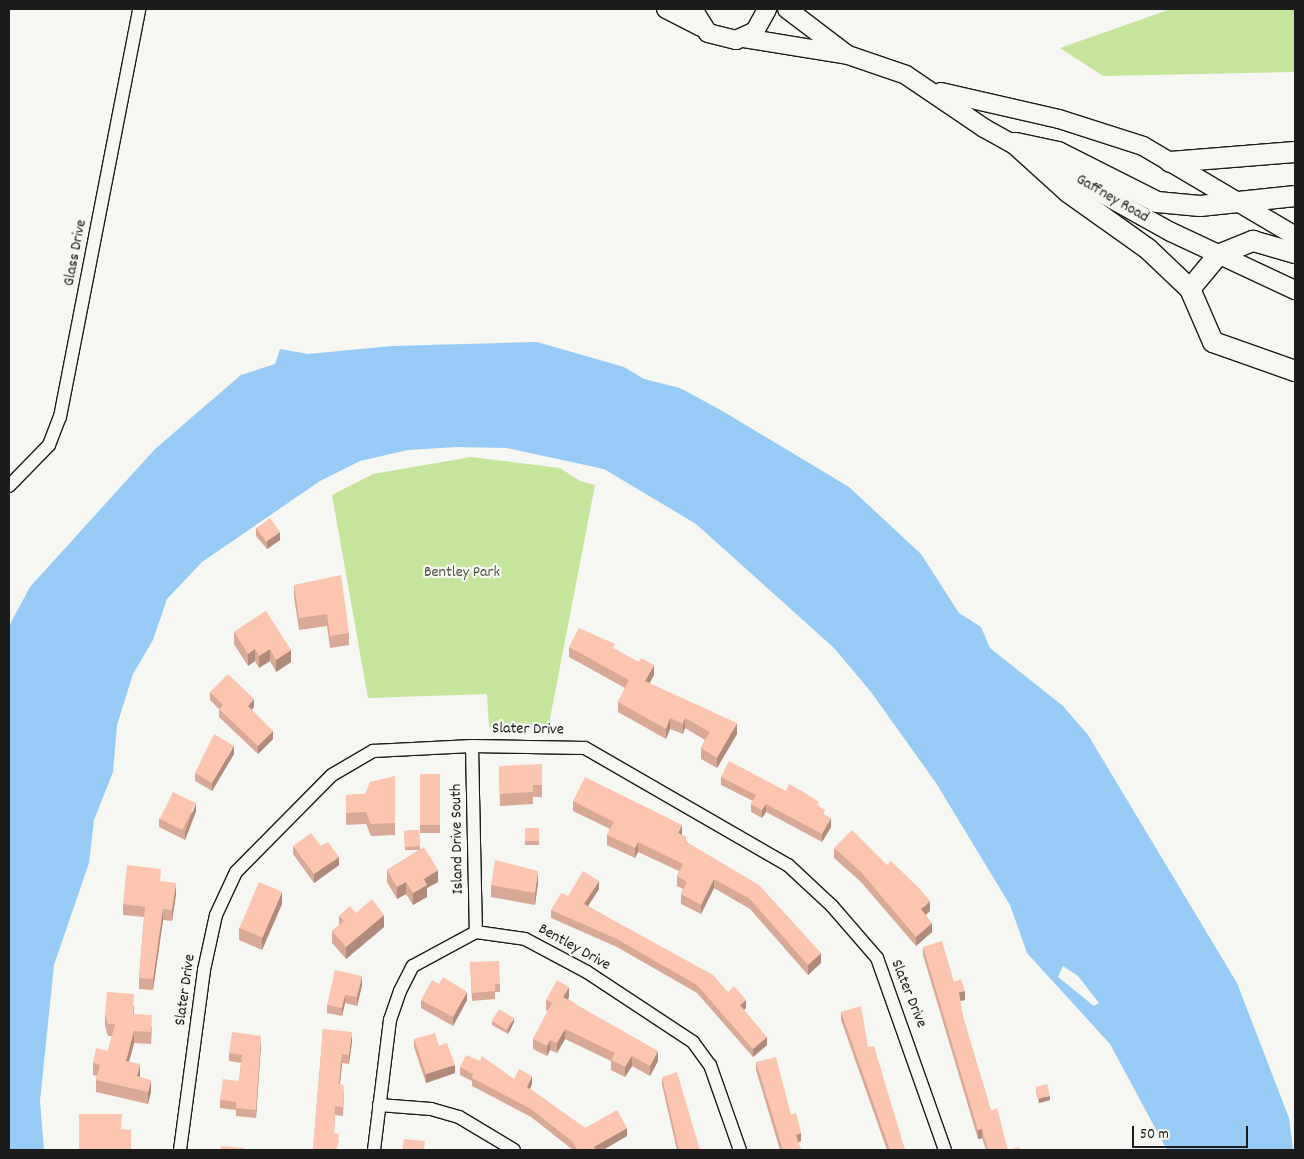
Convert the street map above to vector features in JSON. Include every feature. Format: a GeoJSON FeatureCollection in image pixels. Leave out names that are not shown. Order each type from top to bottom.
{"type":"FeatureCollection","features":[{"type":"Feature","properties":{"kind":"highway"},"geometry":{"type":"LineString","coordinates":[[1014,142],[1058,152],[1157,202],[1200,206],[1295,196]]}},
{"type":"Feature","properties":{"kind":"highway"},"geometry":{"type":"LineString","coordinates":[[1014,142],[1068,192],[1148,250],[1190,289],[1213,342],[1295,371]]}},
{"type":"Feature","properties":{"kind":"highway"},"geometry":{"type":"LineString","coordinates":[[1170,162],[1295,152]]}},
{"type":"Feature","properties":{"kind":"highway"},"geometry":{"type":"LineString","coordinates":[[1190,289],[1218,256],[1253,241],[1295,253]]}},
{"type":"Feature","properties":{"kind":"main road"},"geometry":{"type":"LineString","coordinates":[[666,9],[701,27]]}},
{"type":"Feature","properties":{"kind":"main road"},"geometry":{"type":"LineString","coordinates":[[693,9],[701,27]]}},
{"type":"Feature","properties":{"kind":"main road"},"geometry":{"type":"LineString","coordinates":[[744,38],[761,24],[767,9]]}},
{"type":"Feature","properties":{"kind":"main road","name":"Gaffney Road"},"geometry":{"type":"LineString","coordinates":[[787,9],[848,54]]}},
{"type":"Feature","properties":{"kind":"main road","name":"Gaffney Road"},"geometry":{"type":"LineString","coordinates":[[701,27],[724,40],[744,38],[848,54],[906,75],[938,92],[984,128],[1014,142],[1218,256],[1295,290]]}},
{"type":"Feature","properties":{"kind":"main road","name":"Gaffney Road"},"geometry":{"type":"LineString","coordinates":[[938,92],[1059,118],[1143,146],[1295,236]]}},
{"type":"Feature","properties":{"kind":"street","name":"Glass Drive"},"geometry":{"type":"LineString","coordinates":[[9,486],[49,445],[60,418],[140,9]]}},
{"type":"Feature","properties":{"kind":"street","name":"Island Drive South"},"geometry":{"type":"LineString","coordinates":[[472,746],[476,932]]}},
{"type":"Feature","properties":{"kind":"street","name":"Slater Drive"},"geometry":{"type":"LineString","coordinates":[[180,1150],[204,970],[216,915],[236,872],[332,775],[374,751],[472,746],[585,748],[788,865],[832,906],[877,958],[945,1150]]}},
{"type":"Feature","properties":{"kind":"street"},"geometry":{"type":"LineString","coordinates":[[374,1150],[378,1105],[390,1020],[413,966],[476,932]]}},
{"type":"Feature","properties":{"kind":"street","name":"Bentley Drive"},"geometry":{"type":"LineString","coordinates":[[476,932],[525,938],[587,972],[694,1042],[710,1066],[740,1150]]}},
{"type":"Feature","properties":{"kind":"street"},"geometry":{"type":"LineString","coordinates":[[378,1105],[431,1108],[460,1117],[514,1150]]}},
{"type":"Feature","properties":{"kind":"green space"},"geometry":{"type":"Polygon","coordinates":[[[1171,9],[1295,9],[1295,72],[1103,76],[1060,48],[1171,9]]]}},
{"type":"Feature","properties":{"kind":"green space","name":"Bentley Park"},"geometry":{"type":"Polygon","coordinates":[[[471,457],[560,468],[580,481],[595,485],[548,729],[489,727],[487,694],[368,698],[332,495],[373,474],[471,457]]]}},
{"type":"Feature","properties":{"kind":"water"},"geometry":{"type":"Polygon","coordinates":[[[537,342],[624,367],[644,379],[680,388],[719,409],[849,487],[921,554],[959,613],[981,627],[990,648],[1063,706],[1088,735],[1237,983],[1289,1118],[1293,1150],[1167,1150],[1110,1044],[1027,953],[1010,905],[936,783],[871,692],[834,648],[696,524],[604,469],[507,448],[457,447],[408,450],[360,461],[320,481],[202,562],[167,599],[153,640],[133,674],[117,725],[113,772],[94,820],[89,863],[54,965],[40,1101],[44,1150],[9,1150],[9,626],[30,587],[155,449],[241,375],[275,364],[280,349],[308,354],[392,346],[537,342]],[[1063,966],[1058,977],[1094,1006],[1099,1003],[1078,976],[1063,966]]]}},
{"type":"Feature","properties":{"kind":"building"},"geometry":{"type":"Polygon","coordinates":[[[270,518],[280,532],[266,542],[256,528],[270,518]]]}},
{"type":"Feature","properties":{"kind":"building"},"geometry":{"type":"Polygon","coordinates":[[[341,575],[349,633],[330,636],[327,614],[299,618],[294,585],[341,575]]]}},
{"type":"Feature","properties":{"kind":"building"},"geometry":{"type":"Polygon","coordinates":[[[266,611],[291,650],[276,660],[270,649],[259,656],[255,649],[248,654],[234,632],[266,611]]]}},
{"type":"Feature","properties":{"kind":"building"},"geometry":{"type":"Polygon","coordinates":[[[579,628],[615,644],[613,648],[639,662],[641,658],[654,665],[645,681],[737,723],[717,758],[701,748],[710,732],[685,718],[683,724],[670,718],[666,729],[618,702],[629,680],[569,647],[579,628]]]}},
{"type":"Feature","properties":{"kind":"building"},"geometry":{"type":"Polygon","coordinates":[[[228,674],[254,699],[248,706],[273,731],[258,746],[219,709],[223,705],[210,692],[228,674]]]}},
{"type":"Feature","properties":{"kind":"building"},"geometry":{"type":"Polygon","coordinates":[[[214,734],[234,746],[212,783],[195,773],[214,734]]]}},
{"type":"Feature","properties":{"kind":"building"},"geometry":{"type":"Polygon","coordinates":[[[729,761],[786,791],[789,784],[819,802],[817,805],[825,810],[823,814],[831,818],[822,834],[766,804],[762,810],[751,804],[756,795],[721,777],[729,761]]]}},
{"type":"Feature","properties":{"kind":"building"},"geometry":{"type":"Polygon","coordinates":[[[542,764],[542,785],[533,785],[533,792],[500,794],[499,766],[542,764]]]}},
{"type":"Feature","properties":{"kind":"building"},"geometry":{"type":"Polygon","coordinates":[[[420,774],[440,774],[440,825],[420,825],[420,774]]]}},
{"type":"Feature","properties":{"kind":"building"},"geometry":{"type":"Polygon","coordinates":[[[395,776],[395,823],[371,824],[366,812],[346,813],[346,795],[365,794],[370,782],[395,776]]]}},
{"type":"Feature","properties":{"kind":"building"},"geometry":{"type":"Polygon","coordinates":[[[585,777],[682,825],[678,833],[687,837],[685,841],[759,885],[821,953],[808,965],[750,899],[714,879],[701,905],[681,894],[687,882],[677,876],[683,864],[638,842],[635,848],[607,835],[614,822],[573,801],[585,777]]]}},
{"type":"Feature","properties":{"kind":"building"},"geometry":{"type":"Polygon","coordinates":[[[173,792],[195,803],[182,830],[160,819],[173,792]]]}},
{"type":"Feature","properties":{"kind":"building"},"geometry":{"type":"Polygon","coordinates":[[[525,828],[539,828],[539,841],[525,841],[525,828]]]}},
{"type":"Feature","properties":{"kind":"building"},"geometry":{"type":"Polygon","coordinates":[[[419,830],[420,846],[405,847],[404,831],[419,830]]]}},
{"type":"Feature","properties":{"kind":"building"},"geometry":{"type":"Polygon","coordinates":[[[852,830],[887,865],[891,861],[930,901],[921,909],[932,923],[916,937],[861,872],[834,848],[852,830]]]}},
{"type":"Feature","properties":{"kind":"building"},"geometry":{"type":"Polygon","coordinates":[[[311,833],[321,846],[328,842],[339,857],[314,874],[293,846],[311,833]]]}},
{"type":"Feature","properties":{"kind":"building"},"geometry":{"type":"Polygon","coordinates":[[[424,847],[438,870],[424,879],[427,885],[413,893],[406,882],[397,887],[387,870],[424,847]]]}},
{"type":"Feature","properties":{"kind":"building"},"geometry":{"type":"Polygon","coordinates":[[[495,860],[538,871],[535,893],[491,885],[495,860]]]}},
{"type":"Feature","properties":{"kind":"building"},"geometry":{"type":"Polygon","coordinates":[[[127,865],[161,869],[160,881],[176,883],[172,910],[163,909],[153,979],[139,978],[145,907],[123,904],[127,865]]]}},
{"type":"Feature","properties":{"kind":"building"},"geometry":{"type":"Polygon","coordinates":[[[583,871],[599,881],[584,904],[713,975],[728,992],[734,986],[746,1000],[740,1005],[767,1037],[753,1049],[697,985],[617,939],[551,910],[561,893],[568,896],[583,871]]]}},
{"type":"Feature","properties":{"kind":"building"},"geometry":{"type":"Polygon","coordinates":[[[259,882],[282,892],[262,938],[239,928],[259,882]]]}},
{"type":"Feature","properties":{"kind":"building"},"geometry":{"type":"Polygon","coordinates":[[[372,899],[384,915],[346,947],[332,931],[344,921],[339,916],[350,906],[356,913],[372,899]]]}},
{"type":"Feature","properties":{"kind":"building"},"geometry":{"type":"Polygon","coordinates":[[[942,941],[954,982],[961,979],[965,991],[959,992],[963,1017],[991,1111],[997,1108],[1008,1150],[988,1150],[982,1129],[978,1130],[923,947],[942,941]]]}},
{"type":"Feature","properties":{"kind":"building"},"geometry":{"type":"Polygon","coordinates":[[[499,961],[500,984],[495,984],[495,991],[472,993],[470,962],[499,961]]]}},
{"type":"Feature","properties":{"kind":"building"},"geometry":{"type":"Polygon","coordinates":[[[335,970],[362,976],[357,997],[345,995],[342,1008],[327,1005],[335,970]]]}},
{"type":"Feature","properties":{"kind":"building"},"geometry":{"type":"Polygon","coordinates":[[[443,977],[467,992],[453,1017],[421,1000],[432,980],[439,984],[443,977]]]}},
{"type":"Feature","properties":{"kind":"building"},"geometry":{"type":"Polygon","coordinates":[[[557,980],[569,987],[563,997],[658,1051],[650,1066],[632,1056],[625,1067],[611,1060],[615,1053],[565,1029],[557,1043],[550,1040],[547,1046],[533,1039],[552,1003],[546,1000],[557,980]]]}},
{"type":"Feature","properties":{"kind":"building"},"geometry":{"type":"Polygon","coordinates":[[[107,992],[134,994],[133,1014],[152,1015],[151,1032],[134,1031],[126,1061],[140,1064],[137,1076],[151,1080],[148,1092],[96,1080],[100,1065],[93,1063],[96,1048],[108,1051],[115,1024],[108,1024],[105,1014],[107,992]]]}},
{"type":"Feature","properties":{"kind":"building"},"geometry":{"type":"Polygon","coordinates":[[[861,1006],[868,1047],[874,1046],[905,1150],[890,1150],[841,1012],[861,1006]]]}},
{"type":"Feature","properties":{"kind":"building"},"geometry":{"type":"Polygon","coordinates":[[[499,1009],[514,1018],[506,1030],[492,1021],[499,1009]]]}},
{"type":"Feature","properties":{"kind":"building"},"geometry":{"type":"Polygon","coordinates":[[[323,1029],[352,1032],[349,1055],[342,1054],[339,1084],[344,1085],[343,1107],[335,1106],[334,1133],[339,1134],[337,1150],[313,1150],[323,1029]]]}},
{"type":"Feature","properties":{"kind":"building"},"geometry":{"type":"Polygon","coordinates":[[[232,1032],[261,1036],[256,1110],[236,1108],[236,1102],[220,1100],[223,1079],[239,1081],[242,1055],[229,1053],[232,1032]]]}},
{"type":"Feature","properties":{"kind":"building"},"geometry":{"type":"Polygon","coordinates":[[[435,1033],[439,1046],[447,1043],[455,1065],[426,1074],[414,1039],[435,1033]]]}},
{"type":"Feature","properties":{"kind":"building"},"geometry":{"type":"Polygon","coordinates":[[[466,1055],[480,1061],[482,1056],[514,1079],[519,1069],[532,1076],[527,1087],[585,1128],[617,1110],[627,1128],[594,1147],[596,1150],[577,1150],[573,1142],[531,1109],[472,1078],[473,1074],[460,1067],[466,1055]]]}},
{"type":"Feature","properties":{"kind":"building"},"geometry":{"type":"Polygon","coordinates":[[[776,1057],[791,1115],[796,1113],[801,1133],[796,1135],[801,1150],[783,1150],[756,1062],[776,1057]]]}},
{"type":"Feature","properties":{"kind":"building"},"geometry":{"type":"Polygon","coordinates":[[[677,1072],[700,1150],[679,1150],[662,1077],[677,1072]]]}},
{"type":"Feature","properties":{"kind":"building"},"geometry":{"type":"Polygon","coordinates":[[[1047,1084],[1050,1096],[1038,1099],[1035,1087],[1047,1084]]]}},
{"type":"Feature","properties":{"kind":"building"},"geometry":{"type":"Polygon","coordinates":[[[79,1114],[122,1114],[121,1129],[131,1130],[131,1150],[79,1150],[79,1114]]]}},
{"type":"Feature","properties":{"kind":"building"},"geometry":{"type":"Polygon","coordinates":[[[404,1139],[425,1141],[424,1150],[402,1150],[404,1139]]]}},
{"type":"Feature","properties":{"kind":"building"},"geometry":{"type":"Polygon","coordinates":[[[221,1146],[244,1148],[244,1150],[220,1150],[221,1146]]]}},
{"type":"Feature","properties":{"kind":"building"},"geometry":{"type":"Polygon","coordinates":[[[1019,1147],[1020,1150],[1008,1150],[1019,1147]]]}}]}
